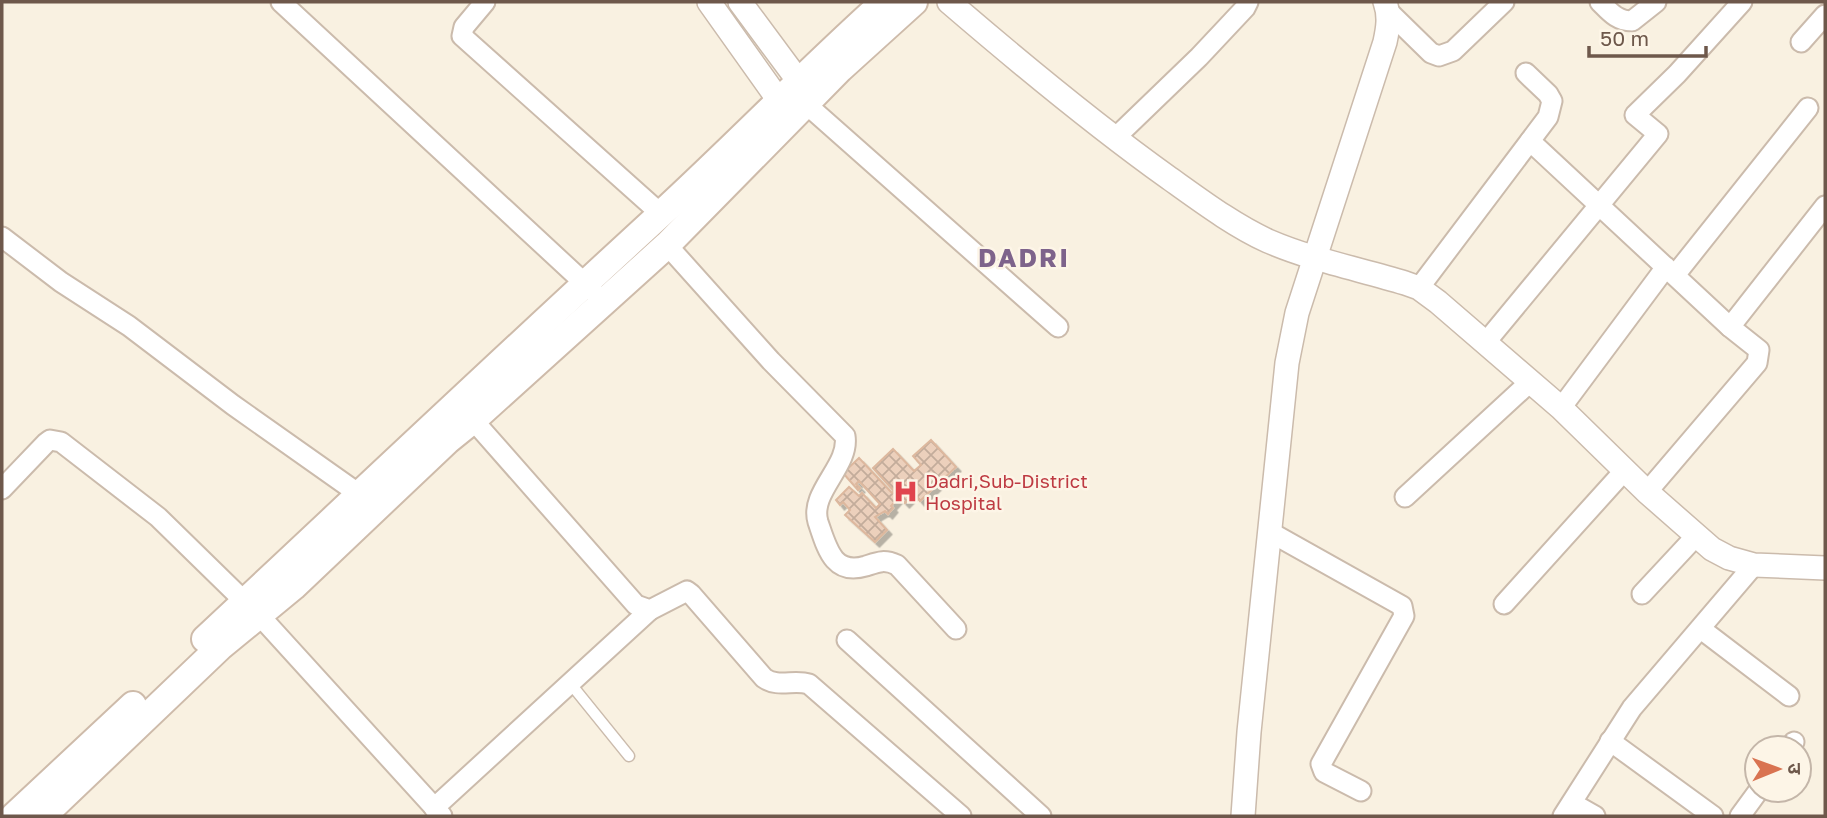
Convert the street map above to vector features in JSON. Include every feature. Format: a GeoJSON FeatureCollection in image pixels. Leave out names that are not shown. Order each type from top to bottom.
{"type":"FeatureCollection","features":[{"type":"Feature","properties":{"kind":"main road"},"geometry":{"type":"LineString","coordinates":[[14,816],[252,608],[293,587],[447,441],[667,245],[884,2]]}},
{"type":"Feature","properties":{"kind":"main road"},"geometry":{"type":"LineString","coordinates":[[43,816],[220,647],[252,608],[359,494],[661,214],[914,2]]}},
{"type":"Feature","properties":{"kind":"street"},"geometry":{"type":"LineString","coordinates":[[281,2],[586,282],[603,302]]}},
{"type":"Feature","properties":{"kind":"street"},"geometry":{"type":"LineString","coordinates":[[485,2],[464,27],[462,36],[661,214]]}},
{"type":"Feature","properties":{"kind":"street"},"geometry":{"type":"LineString","coordinates":[[709,2],[796,99],[1058,327]]}},
{"type":"Feature","properties":{"kind":"street"},"geometry":{"type":"LineString","coordinates":[[740,2],[796,99]]}},
{"type":"Feature","properties":{"kind":"street"},"geometry":{"type":"LineString","coordinates":[[949,2],[1044,83],[1115,138],[1227,218],[1266,240],[1314,259],[1384,276],[1419,288],[1458,317],[1561,408],[1647,492],[1712,549],[1729,558],[1754,565],[1825,568]]}},
{"type":"Feature","properties":{"kind":"street"},"geometry":{"type":"LineString","coordinates":[[1115,138],[1199,57],[1245,9],[1248,2]]}},
{"type":"Feature","properties":{"kind":"street"},"geometry":{"type":"LineString","coordinates":[[1386,6],[1431,53],[1439,57],[1453,51],[1504,2]]}},
{"type":"Feature","properties":{"kind":"street"},"geometry":{"type":"LineString","coordinates":[[1600,2],[1616,17],[1623,21],[1632,21],[1656,2]]}},
{"type":"Feature","properties":{"kind":"street"},"geometry":{"type":"LineString","coordinates":[[1486,342],[1658,134],[1635,115],[1677,74],[1742,2]]}},
{"type":"Feature","properties":{"kind":"street"},"geometry":{"type":"LineString","coordinates":[[1242,816],[1287,363],[1297,313],[1385,42],[1388,26],[1386,6]]}},
{"type":"Feature","properties":{"kind":"street"},"geometry":{"type":"LineString","coordinates":[[1801,42],[1825,15]]}},
{"type":"Feature","properties":{"kind":"street"},"geometry":{"type":"LineString","coordinates":[[1419,288],[1548,117],[1552,102],[1548,94],[1526,73]]}},
{"type":"Feature","properties":{"kind":"street"},"geometry":{"type":"LineString","coordinates":[[1561,408],[1670,271],[1808,108]]}},
{"type":"Feature","properties":{"kind":"street"},"geometry":{"type":"LineString","coordinates":[[1530,141],[1730,327],[1759,350],[1758,363],[1647,492]]}},
{"type":"Feature","properties":{"kind":"street"},"geometry":{"type":"LineString","coordinates":[[1730,327],[1825,206]]}},
{"type":"Feature","properties":{"kind":"street"},"geometry":{"type":"LineString","coordinates":[[2,237],[359,494]]}},
{"type":"Feature","properties":{"kind":"street"},"geometry":{"type":"LineString","coordinates":[[667,245],[771,361],[845,436],[845,449],[816,513],[839,566],[846,569],[863,567],[888,560],[897,565],[956,629]]}},
{"type":"Feature","properties":{"kind":"street"},"geometry":{"type":"LineString","coordinates":[[1405,497],[1530,382]]}},
{"type":"Feature","properties":{"kind":"street"},"geometry":{"type":"LineString","coordinates":[[473,420],[636,605],[650,610]]}},
{"type":"Feature","properties":{"kind":"street"},"geometry":{"type":"LineString","coordinates":[[2,489],[46,443],[55,440],[158,517],[252,608],[438,812],[569,682],[650,610],[687,592],[764,678],[777,683],[809,684],[961,816]]}},
{"type":"Feature","properties":{"kind":"street"},"geometry":{"type":"LineString","coordinates":[[1504,604],[1625,470]]}},
{"type":"Feature","properties":{"kind":"street"},"geometry":{"type":"LineString","coordinates":[[1270,532],[1402,606],[1404,611],[1404,616],[1321,764],[1324,772],[1361,791]]}},
{"type":"Feature","properties":{"kind":"street"},"geometry":{"type":"LineString","coordinates":[[1642,594],[1696,536]]}},
{"type":"Feature","properties":{"kind":"street"},"geometry":{"type":"LineString","coordinates":[[1595,816],[1568,809],[1609,741],[1632,708],[1754,565]]}},
{"type":"Feature","properties":{"kind":"street"},"geometry":{"type":"LineString","coordinates":[[1701,629],[1789,696]]}},
{"type":"Feature","properties":{"kind":"street"},"geometry":{"type":"LineString","coordinates":[[847,640],[1041,816]]}},
{"type":"Feature","properties":{"kind":"street"},"geometry":{"type":"LineString","coordinates":[[1609,741],[1713,816]]}},
{"type":"Feature","properties":{"kind":"lane"},"geometry":{"type":"LineString","coordinates":[[569,682],[629,756]]}},
{"type":"Feature","properties":{"kind":"building"},"geometry":{"type":"Polygon","coordinates":[[[931,440],[956,467],[920,501],[914,494],[905,503],[899,497],[888,514],[885,511],[875,517],[887,530],[875,542],[845,515],[850,510],[843,502],[840,505],[836,500],[849,487],[859,496],[862,493],[876,508],[880,504],[859,481],[856,484],[860,488],[858,490],[843,473],[859,458],[892,493],[894,491],[873,468],[893,449],[914,471],[921,465],[913,456],[931,440]]]}},
{"type":"Feature","properties":{"kind":"place","name":"Dadri,Sub-District Hospital"},"geometry":{"type":"Point","coordinates":[905,491]}},
{"type":"Feature","properties":{"kind":"district","name":"DADRI"},"geometry":{"type":"Point","coordinates":[1024,257]}}]}
